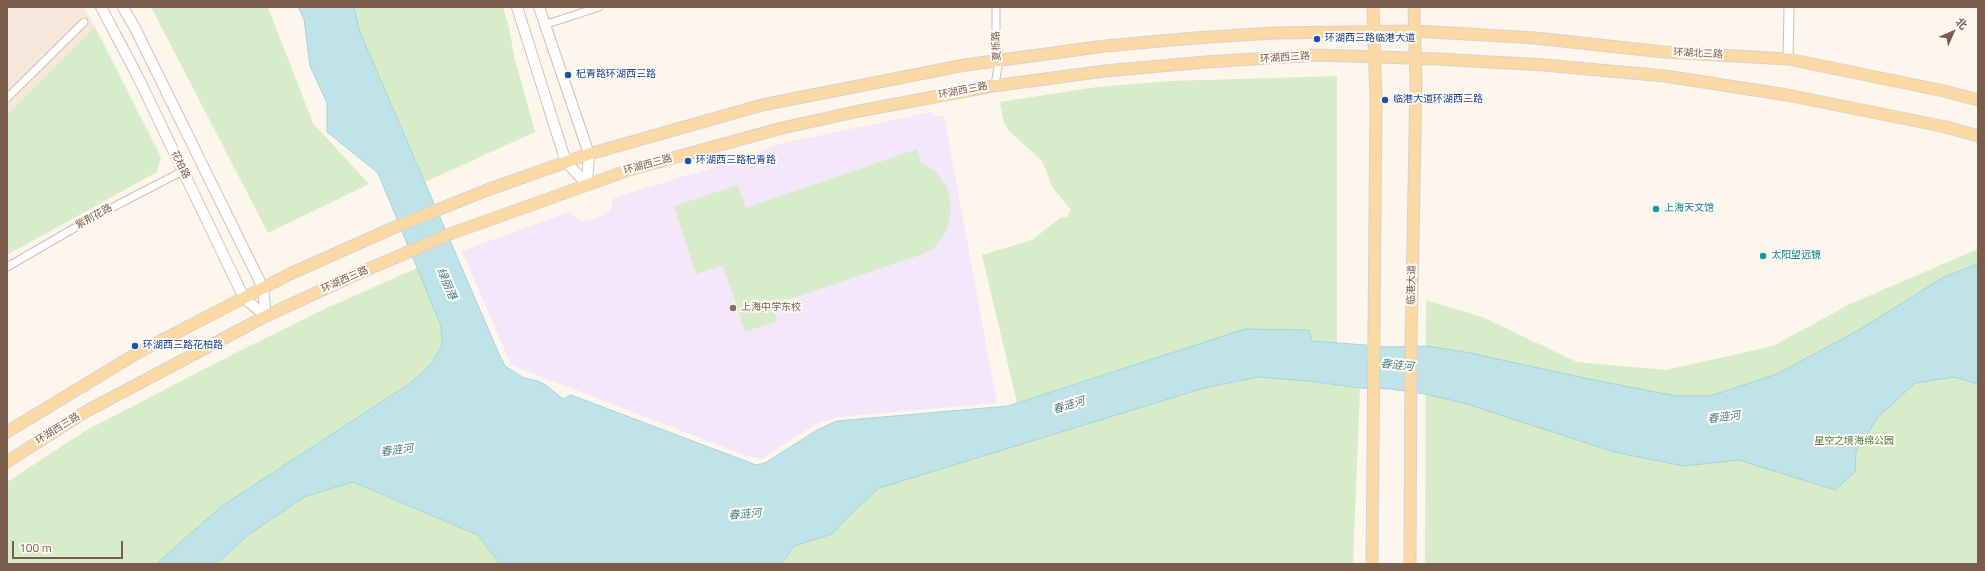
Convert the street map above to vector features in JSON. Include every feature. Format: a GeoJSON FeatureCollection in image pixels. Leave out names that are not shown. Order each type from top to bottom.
{"type":"FeatureCollection","features":[{"type":"Feature","properties":{"kind":"main road","name":"花柏路"},"geometry":{"type":"LineString","coordinates":[[101,7],[131,64],[183,171],[206,223],[244,298],[266,316]]}},
{"type":"Feature","properties":{"kind":"main road","name":"花柏路"},"geometry":{"type":"LineString","coordinates":[[123,7],[136,30],[263,288]]}},
{"type":"Feature","properties":{"kind":"main road"},"geometry":{"type":"LineString","coordinates":[[517,7],[566,162],[588,184]]}},
{"type":"Feature","properties":{"kind":"main road"},"geometry":{"type":"LineString","coordinates":[[538,7],[589,154],[588,184]]}},
{"type":"Feature","properties":{"kind":"main road"},"geometry":{"type":"LineString","coordinates":[[1372,564],[1376,100],[1373,7]]}},
{"type":"Feature","properties":{"kind":"main road","name":"临港大道"},"geometry":{"type":"LineString","coordinates":[[1410,564],[1411,344],[1416,58],[1414,7]]}},
{"type":"Feature","properties":{"kind":"main road"},"geometry":{"type":"LineString","coordinates":[[7,432],[139,352],[292,273],[440,208],[589,154],[762,105],[999,60],[1105,46],[1195,38],[1274,34],[1415,31]]}},
{"type":"Feature","properties":{"kind":"main road","name":"环湖北三路"},"geometry":{"type":"LineString","coordinates":[[1415,31],[1536,38],[1664,52],[1788,59],[1944,90],[1978,100]]}},
{"type":"Feature","properties":{"kind":"main road","name":"环湖西三路"},"geometry":{"type":"LineString","coordinates":[[7,462],[84,412],[266,316],[404,253],[450,234],[629,170],[782,128],[860,111],[994,86],[1106,71],[1205,62],[1318,55],[1416,58]]}},
{"type":"Feature","properties":{"kind":"main road"},"geometry":{"type":"LineString","coordinates":[[1416,58],[1544,65],[1665,76],[1787,95],[1978,136]]}},
{"type":"Feature","properties":{"kind":"main road"},"geometry":{"type":"LineString","coordinates":[[263,288],[266,316]]}},
{"type":"Feature","properties":{"kind":"street"},"geometry":{"type":"LineString","coordinates":[[544,25],[599,7]]}},
{"type":"Feature","properties":{"kind":"street","name":"夏栎路"},"geometry":{"type":"LineString","coordinates":[[994,86],[999,60],[996,36],[996,7]]}},
{"type":"Feature","properties":{"kind":"street"},"geometry":{"type":"LineString","coordinates":[[1788,59],[1789,7]]}},
{"type":"Feature","properties":{"kind":"street"},"geometry":{"type":"LineString","coordinates":[[7,98],[84,22]]}},
{"type":"Feature","properties":{"kind":"street","name":"紫荆花路"},"geometry":{"type":"LineString","coordinates":[[7,267],[90,219],[183,171]]}},
{"type":"Feature","properties":{"kind":"shaded area"},"geometry":{"type":"Polygon","coordinates":[[[7,7],[84,7],[95,27],[7,114],[7,7]]]}},
{"type":"Feature","properties":{"kind":"shaded area","name":"上海中学东校"},"geometry":{"type":"Polygon","coordinates":[[[931,112],[937,117],[944,115],[997,403],[838,417],[816,424],[761,459],[744,455],[511,365],[462,251],[569,212],[579,220],[587,221],[604,215],[609,211],[612,205],[612,198],[732,162],[779,144],[931,112]]]}},
{"type":"Feature","properties":{"kind":"green space"},"geometry":{"type":"Polygon","coordinates":[[[151,7],[268,7],[313,123],[369,184],[268,233],[151,7]]]}},
{"type":"Feature","properties":{"kind":"green space"},"geometry":{"type":"Polygon","coordinates":[[[354,7],[503,7],[509,27],[514,56],[535,132],[425,182],[359,30],[354,7]]]}},
{"type":"Feature","properties":{"kind":"green space"},"geometry":{"type":"Polygon","coordinates":[[[95,27],[161,157],[157,172],[7,255],[7,114],[95,27]]]}},
{"type":"Feature","properties":{"kind":"green space"},"geometry":{"type":"Polygon","coordinates":[[[1337,76],[1337,343],[1312,341],[1201,343],[1017,403],[982,255],[1032,240],[1060,218],[1067,217],[1071,210],[1053,188],[1042,161],[1009,131],[1004,123],[1000,102],[1097,87],[1171,81],[1337,76]]]}},
{"type":"Feature","properties":{"kind":"green space"},"geometry":{"type":"Polygon","coordinates":[[[917,149],[921,160],[918,161],[935,171],[947,187],[951,209],[947,229],[941,239],[935,247],[923,254],[772,305],[777,321],[745,332],[723,265],[696,274],[674,206],[738,185],[746,208],[917,149]]]}},
{"type":"Feature","properties":{"kind":"green space","name":"星空之境海绵公园"},"geometry":{"type":"Polygon","coordinates":[[[1978,249],[1978,564],[1425,564],[1426,300],[1482,317],[1577,362],[1666,370],[1773,346],[1850,304],[1978,249]]]}},
{"type":"Feature","properties":{"kind":"green space"},"geometry":{"type":"Polygon","coordinates":[[[417,268],[441,326],[442,345],[431,364],[412,382],[222,506],[156,564],[7,564],[7,482],[85,431],[239,351],[327,308],[417,268]]]}},
{"type":"Feature","properties":{"kind":"green space"},"geometry":{"type":"Polygon","coordinates":[[[1258,377],[1308,381],[1360,388],[1353,564],[782,564],[794,546],[832,534],[879,488],[1204,388],[1258,377]]]}},
{"type":"Feature","properties":{"kind":"green space"},"geometry":{"type":"Polygon","coordinates":[[[353,482],[478,535],[500,564],[216,564],[248,535],[304,497],[353,482]]]}},
{"type":"Feature","properties":{"kind":"water"},"geometry":{"type":"Polygon","coordinates":[[[298,7],[354,7],[359,30],[505,366],[524,378],[538,381],[547,386],[563,399],[571,395],[756,465],[765,463],[817,430],[837,421],[1008,406],[1245,329],[1309,330],[1312,341],[1391,347],[1427,346],[1465,352],[1676,396],[1710,396],[1777,374],[1859,330],[1944,277],[1978,264],[1978,384],[1955,377],[1915,383],[1877,418],[1856,452],[1855,472],[1835,490],[1739,460],[1684,466],[1614,452],[1467,404],[1425,394],[1391,389],[1360,388],[1308,381],[1258,377],[1204,388],[879,488],[832,534],[794,546],[782,564],[500,564],[478,535],[353,482],[304,497],[248,535],[216,564],[156,564],[222,506],[412,382],[431,364],[442,345],[441,326],[378,173],[327,132],[327,103],[310,66],[304,19],[298,7]]]}},
{"type":"Feature","properties":{"kind":"place","name":"环湖西三路临港大道"},"geometry":{"type":"Point","coordinates":[1317,39]}},
{"type":"Feature","properties":{"kind":"place","name":"杞青路环湖西三路"},"geometry":{"type":"Point","coordinates":[568,75]}},
{"type":"Feature","properties":{"kind":"place","name":"临港大道环湖西三路"},"geometry":{"type":"Point","coordinates":[1385,100]}},
{"type":"Feature","properties":{"kind":"place","name":"环湖西三路杞青路"},"geometry":{"type":"Point","coordinates":[688,161]}},
{"type":"Feature","properties":{"kind":"place","name":"上海天文馆"},"geometry":{"type":"Point","coordinates":[1656,209]}},
{"type":"Feature","properties":{"kind":"place","name":"太阳望远镜"},"geometry":{"type":"Point","coordinates":[1763,256]}},
{"type":"Feature","properties":{"kind":"place","name":"上海中学东校"},"geometry":{"type":"Point","coordinates":[733,308]}},
{"type":"Feature","properties":{"kind":"place","name":"环湖西三路花柏路"},"geometry":{"type":"Point","coordinates":[135,346]}},
{"type":"Feature","properties":{"kind":"water label","name":"绿丽港"},"geometry":{"type":"Point","coordinates":[446,284]}},
{"type":"Feature","properties":{"kind":"water label","name":"春涟河"},"geometry":{"type":"Point","coordinates":[1397,366]}},
{"type":"Feature","properties":{"kind":"water label","name":"春涟河"},"geometry":{"type":"Point","coordinates":[1069,406]}},
{"type":"Feature","properties":{"kind":"water label","name":"春涟河"},"geometry":{"type":"Point","coordinates":[1724,418]}},
{"type":"Feature","properties":{"kind":"water label","name":"春涟河"},"geometry":{"type":"Point","coordinates":[397,451]}},
{"type":"Feature","properties":{"kind":"water label","name":"春涟河"},"geometry":{"type":"Point","coordinates":[745,515]}}]}
